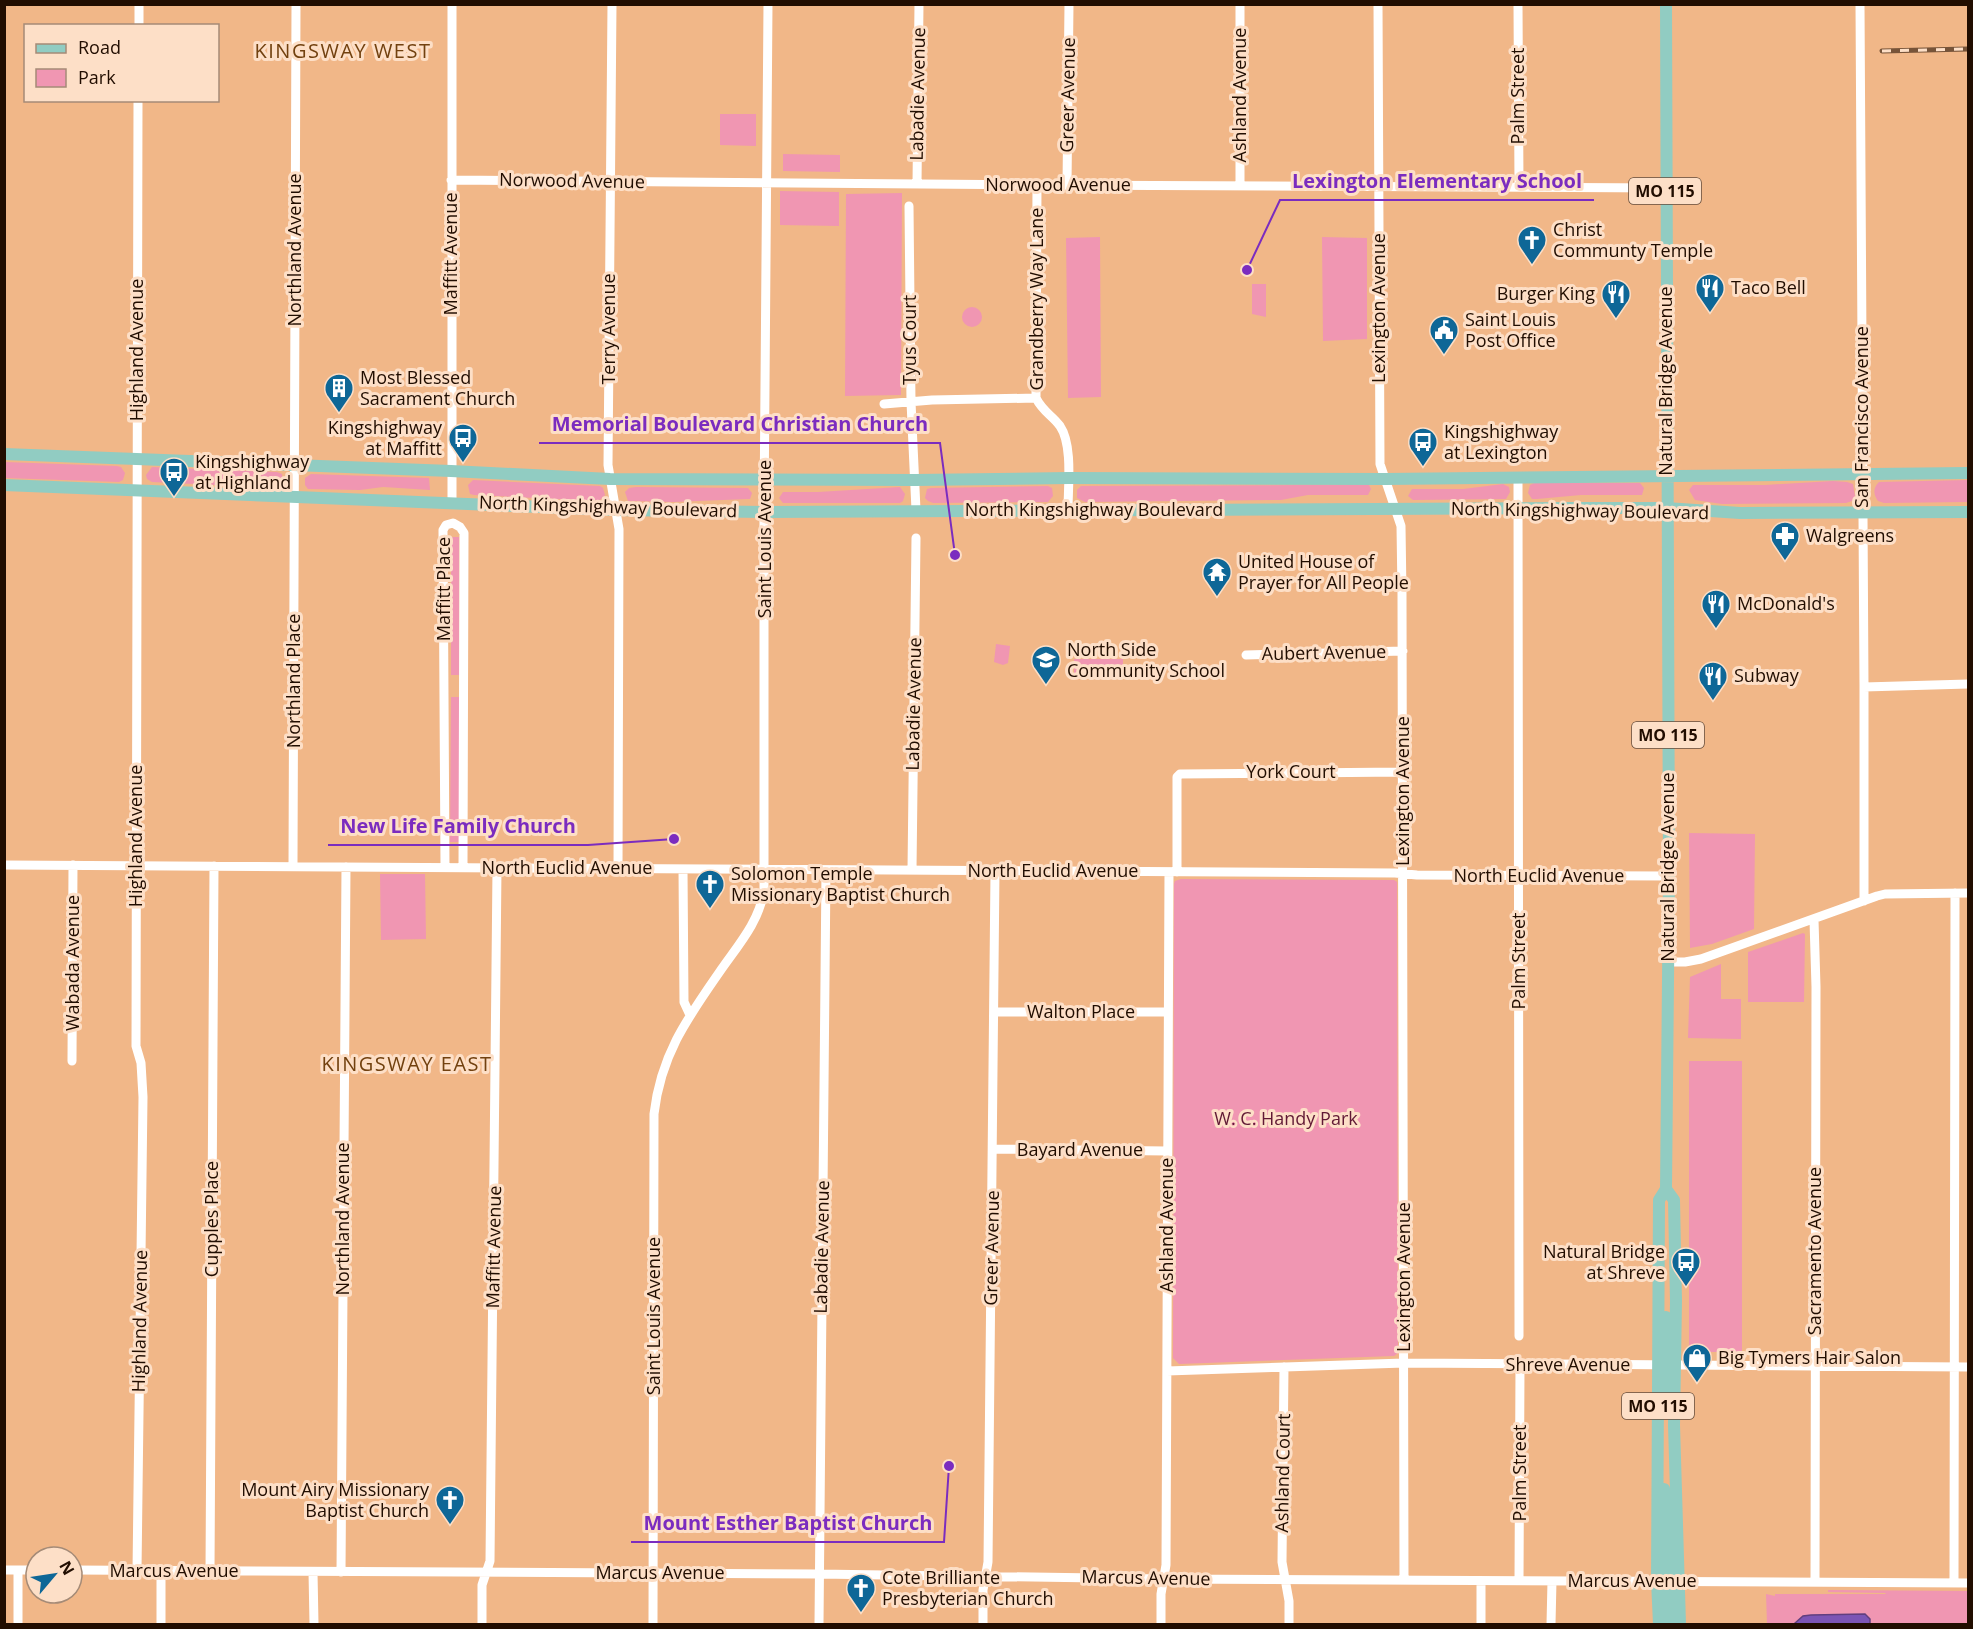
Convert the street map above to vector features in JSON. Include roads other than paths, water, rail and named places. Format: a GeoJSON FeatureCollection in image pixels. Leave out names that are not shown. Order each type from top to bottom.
{"type":"FeatureCollection","features":[{"type":"Feature","properties":{"kind":"main road","name":"Natural Bridge Avenue"},"geometry":{"type":"LineString","coordinates":[[1659,1624],[1667,1581],[1677,1491],[1667,1366],[1664,1285],[1658,1268],[1659,1200],[1666,1189],[1669,876],[1666,4]]}},
{"type":"Feature","properties":{"kind":"main road","name":"North Kingshighway Boulevard"},"geometry":{"type":"LineString","coordinates":[[4,454],[294,464],[610,479],[1385,479],[1968,473]]}},
{"type":"Feature","properties":{"kind":"main road","name":"North Kingshighway Boulevard"},"geometry":{"type":"LineString","coordinates":[[4,485],[615,510],[764,512],[1666,508],[1732,513],[1968,512]]}},
{"type":"Feature","properties":{"kind":"main road","name":"Natural Bridge Avenue"},"geometry":{"type":"LineString","coordinates":[[1666,1189],[1674,1200],[1667,1366],[1658,1462],[1665,1494],[1667,1581],[1680,1624]]}},
{"type":"Feature","properties":{"kind":"main road"},"geometry":{"type":"LineString","coordinates":[[1667,1581],[1669,1624]]}},
{"type":"Feature","properties":{"kind":"street"},"geometry":{"type":"LineString","coordinates":[[139,4],[139,24]]}},
{"type":"Feature","properties":{"kind":"street","name":"Northland Avenue"},"geometry":{"type":"LineString","coordinates":[[294,496],[296,4]]}},
{"type":"Feature","properties":{"kind":"street","name":"Maffitt Avenue"},"geometry":{"type":"LineString","coordinates":[[452,4],[452,503]]}},
{"type":"Feature","properties":{"kind":"street","name":"Terry Avenue"},"geometry":{"type":"LineString","coordinates":[[612,4],[608,465],[619,529],[618,868]]}},
{"type":"Feature","properties":{"kind":"street","name":"Saint Louis Avenue"},"geometry":{"type":"LineString","coordinates":[[653,1624],[654,1114],[657,1091],[665,1062],[690,1015],[755,922],[764,897],[768,4]]}},
{"type":"Feature","properties":{"kind":"street","name":"Labadie Avenue"},"geometry":{"type":"LineString","coordinates":[[917,184],[919,4]]}},
{"type":"Feature","properties":{"kind":"street","name":"Greer Avenue"},"geometry":{"type":"LineString","coordinates":[[1067,184],[1069,4]]}},
{"type":"Feature","properties":{"kind":"street","name":"Ashland Avenue"},"geometry":{"type":"LineString","coordinates":[[1240,4],[1240,185]]}},
{"type":"Feature","properties":{"kind":"street","name":"Lexington Avenue"},"geometry":{"type":"LineString","coordinates":[[1378,4],[1380,464],[1401,526],[1404,1580]]}},
{"type":"Feature","properties":{"kind":"street","name":"Palm Street"},"geometry":{"type":"LineString","coordinates":[[1518,4],[1519,188]]}},
{"type":"Feature","properties":{"kind":"street","name":"San Francisco Avenue"},"geometry":{"type":"LineString","coordinates":[[1860,4],[1863,901]]}},
{"type":"Feature","properties":{"kind":"street","name":"Highland Avenue"},"geometry":{"type":"LineString","coordinates":[[137,1571],[142,1096],[141,1063],[136,1047],[138,102]]}},
{"type":"Feature","properties":{"kind":"street","name":"Norwood Avenue"},"geometry":{"type":"LineString","coordinates":[[451,180],[1665,188]]}},
{"type":"Feature","properties":{"kind":"street","name":"Grandberry Way Lane"},"geometry":{"type":"LineString","coordinates":[[1037,185],[1036,398],[1042,409],[1060,426],[1066,440],[1069,478],[1068,510]]}},
{"type":"Feature","properties":{"kind":"street","name":"Tyus Court"},"geometry":{"type":"LineString","coordinates":[[909,206],[910,402],[916,510]]}},
{"type":"Feature","properties":{"kind":"street"},"geometry":{"type":"LineString","coordinates":[[884,404],[932,400],[1036,398]]}},
{"type":"Feature","properties":{"kind":"street","name":"Palm Street"},"geometry":{"type":"LineString","coordinates":[[1518,478],[1520,1336]]}},
{"type":"Feature","properties":{"kind":"street","name":"Northland Place"},"geometry":{"type":"LineString","coordinates":[[294,496],[294,866]]}},
{"type":"Feature","properties":{"kind":"street","name":"Maffitt Place"},"geometry":{"type":"LineString","coordinates":[[445,867],[443,530],[447,525],[453,523],[460,526],[464,533],[463,867]]}},
{"type":"Feature","properties":{"kind":"street","name":"Labadie Avenue"},"geometry":{"type":"LineString","coordinates":[[912,870],[916,538]]}},
{"type":"Feature","properties":{"kind":"street","name":"Aubert Avenue"},"geometry":{"type":"LineString","coordinates":[[1246,655],[1403,651]]}},
{"type":"Feature","properties":{"kind":"street"},"geometry":{"type":"LineString","coordinates":[[1864,687],[1968,684]]}},
{"type":"Feature","properties":{"kind":"street","name":"York Court"},"geometry":{"type":"LineString","coordinates":[[1180,774],[1402,772]]}},
{"type":"Feature","properties":{"kind":"street","name":"Ashland Avenue"},"geometry":{"type":"LineString","coordinates":[[1161,1624],[1161,1594],[1166,1565],[1168,1012],[1177,777],[1180,774]]}},
{"type":"Feature","properties":{"kind":"street","name":"North Euclid Avenue"},"geometry":{"type":"LineString","coordinates":[[4,865],[1669,876]]}},
{"type":"Feature","properties":{"kind":"street","name":"Wabada Avenue"},"geometry":{"type":"LineString","coordinates":[[72,1061],[73,865]]}},
{"type":"Feature","properties":{"kind":"street","name":"Cupples Place"},"geometry":{"type":"LineString","coordinates":[[210,1571],[214,866]]}},
{"type":"Feature","properties":{"kind":"street","name":"Northland Avenue"},"geometry":{"type":"LineString","coordinates":[[340,1572],[346,867]]}},
{"type":"Feature","properties":{"kind":"street","name":"Maffitt Avenue"},"geometry":{"type":"LineString","coordinates":[[482,1624],[482,1585],[490,1561],[497,868]]}},
{"type":"Feature","properties":{"kind":"street"},"geometry":{"type":"LineString","coordinates":[[683,869],[684,1002],[690,1015]]}},
{"type":"Feature","properties":{"kind":"street","name":"Labadie Avenue"},"geometry":{"type":"LineString","coordinates":[[819,1624],[826,870]]}},
{"type":"Feature","properties":{"kind":"street","name":"Greer Avenue"},"geometry":{"type":"LineString","coordinates":[[983,1624],[983,1590],[988,1562],[995,871]]}},
{"type":"Feature","properties":{"kind":"street"},"geometry":{"type":"LineString","coordinates":[[1668,962],[1701,959],[1885,894],[1968,893]]}},
{"type":"Feature","properties":{"kind":"street"},"geometry":{"type":"LineString","coordinates":[[1954,1583],[1955,894]]}},
{"type":"Feature","properties":{"kind":"street","name":"Sacramento Avenue"},"geometry":{"type":"LineString","coordinates":[[1814,920],[1816,987],[1815,1582]]}},
{"type":"Feature","properties":{"kind":"street","name":"Walton Place"},"geometry":{"type":"LineString","coordinates":[[994,1012],[1168,1012]]}},
{"type":"Feature","properties":{"kind":"street","name":"Bayard Avenue"},"geometry":{"type":"LineString","coordinates":[[993,1149],[1167,1151]]}},
{"type":"Feature","properties":{"kind":"street","name":"Shreve Avenue"},"geometry":{"type":"LineString","coordinates":[[1167,1371],[1404,1364],[1968,1367]]}},
{"type":"Feature","properties":{"kind":"street","name":"Palm Street"},"geometry":{"type":"LineString","coordinates":[[1519,1580],[1520,1365]]}},
{"type":"Feature","properties":{"kind":"street","name":"Ashland Court"},"geometry":{"type":"LineString","coordinates":[[1284,1367],[1282,1562],[1285,1579]]}},
{"type":"Feature","properties":{"kind":"street"},"geometry":{"type":"LineString","coordinates":[[4,1570],[24,1570]]}},
{"type":"Feature","properties":{"kind":"street"},"geometry":{"type":"LineString","coordinates":[[18,1570],[18,1624]]}},
{"type":"Feature","properties":{"kind":"street","name":"Marcus Avenue"},"geometry":{"type":"LineString","coordinates":[[84,1570],[1968,1583]]}},
{"type":"Feature","properties":{"kind":"street"},"geometry":{"type":"LineString","coordinates":[[161,1571],[161,1624]]}},
{"type":"Feature","properties":{"kind":"street"},"geometry":{"type":"LineString","coordinates":[[313,1572],[314,1624]]}},
{"type":"Feature","properties":{"kind":"street"},"geometry":{"type":"LineString","coordinates":[[1285,1579],[1289,1601],[1289,1624]]}},
{"type":"Feature","properties":{"kind":"street"},"geometry":{"type":"LineString","coordinates":[[1480,1581],[1481,1624]]}},
{"type":"Feature","properties":{"kind":"street"},"geometry":{"type":"LineString","coordinates":[[1551,1624],[1552,1581]]}},
{"type":"Feature","properties":{"kind":"railway"},"geometry":{"type":"LineString","coordinates":[[1882,51],[1968,49]]}},
{"type":"Feature","properties":{"kind":"place","name":"Christ Communty Temple"},"geometry":{"type":"Point","coordinates":[1532,266]}},
{"type":"Feature","properties":{"kind":"place","name":"Lexington Elementary School"},"geometry":{"type":"Point","coordinates":[1247,270]}},
{"type":"Feature","properties":{"kind":"place","name":"Taco Bell"},"geometry":{"type":"Point","coordinates":[1710,314]}},
{"type":"Feature","properties":{"kind":"place","name":"Burger King"},"geometry":{"type":"Point","coordinates":[1616,320]}},
{"type":"Feature","properties":{"kind":"place","name":"Saint Louis Post Office"},"geometry":{"type":"Point","coordinates":[1444,356]}},
{"type":"Feature","properties":{"kind":"place","name":"Most Blessed Sacrament Church"},"geometry":{"type":"Point","coordinates":[339,414]}},
{"type":"Feature","properties":{"kind":"place","name":"Kingshighway at Maffitt"},"geometry":{"type":"Point","coordinates":[463,464]}},
{"type":"Feature","properties":{"kind":"place","name":"Kingshighway at Lexington"},"geometry":{"type":"Point","coordinates":[1423,468]}},
{"type":"Feature","properties":{"kind":"place","name":"Kingshighway at Highland"},"geometry":{"type":"Point","coordinates":[174,498]}},
{"type":"Feature","properties":{"kind":"place","name":"Memorial Boulevard Christian Church"},"geometry":{"type":"Point","coordinates":[955,555]}},
{"type":"Feature","properties":{"kind":"place","name":"Walgreens"},"geometry":{"type":"Point","coordinates":[1785,562]}},
{"type":"Feature","properties":{"kind":"place","name":"United House of Prayer for All People"},"geometry":{"type":"Point","coordinates":[1217,598]}},
{"type":"Feature","properties":{"kind":"place","name":"McDonald's"},"geometry":{"type":"Point","coordinates":[1716,630]}},
{"type":"Feature","properties":{"kind":"place","name":"North Side Community School"},"geometry":{"type":"Point","coordinates":[1046,686]}},
{"type":"Feature","properties":{"kind":"place","name":"Subway"},"geometry":{"type":"Point","coordinates":[1713,702]}},
{"type":"Feature","properties":{"kind":"place","name":"New Life Family Church"},"geometry":{"type":"Point","coordinates":[674,839]}},
{"type":"Feature","properties":{"kind":"place","name":"Solomon Temple Missionary Baptist Church"},"geometry":{"type":"Point","coordinates":[710,910]}},
{"type":"Feature","properties":{"kind":"place","name":"Natural Bridge at Shreve"},"geometry":{"type":"Point","coordinates":[1686,1288]}},
{"type":"Feature","properties":{"kind":"place","name":"Big Tymers Hair Salon"},"geometry":{"type":"Point","coordinates":[1697,1384]}},
{"type":"Feature","properties":{"kind":"place","name":"Mount Esther Baptist Church"},"geometry":{"type":"Point","coordinates":[949,1466]}},
{"type":"Feature","properties":{"kind":"place","name":"Mount Airy Missionary Baptist Church"},"geometry":{"type":"Point","coordinates":[450,1526]}},
{"type":"Feature","properties":{"kind":"place","name":"Cote Brilliante Presbyterian Church"},"geometry":{"type":"Point","coordinates":[861,1614]}},
{"type":"Feature","properties":{"kind":"district","name":"KINGSWAY WEST"},"geometry":{"type":"Point","coordinates":[343,51]}},
{"type":"Feature","properties":{"kind":"district","name":"KINGSWAY EAST"},"geometry":{"type":"Point","coordinates":[407,1064]}},
{"type":"Feature","properties":{"kind":"park label","name":"W. C. Handy Park"},"geometry":{"type":"Point","coordinates":[1286,1119]}}]}
